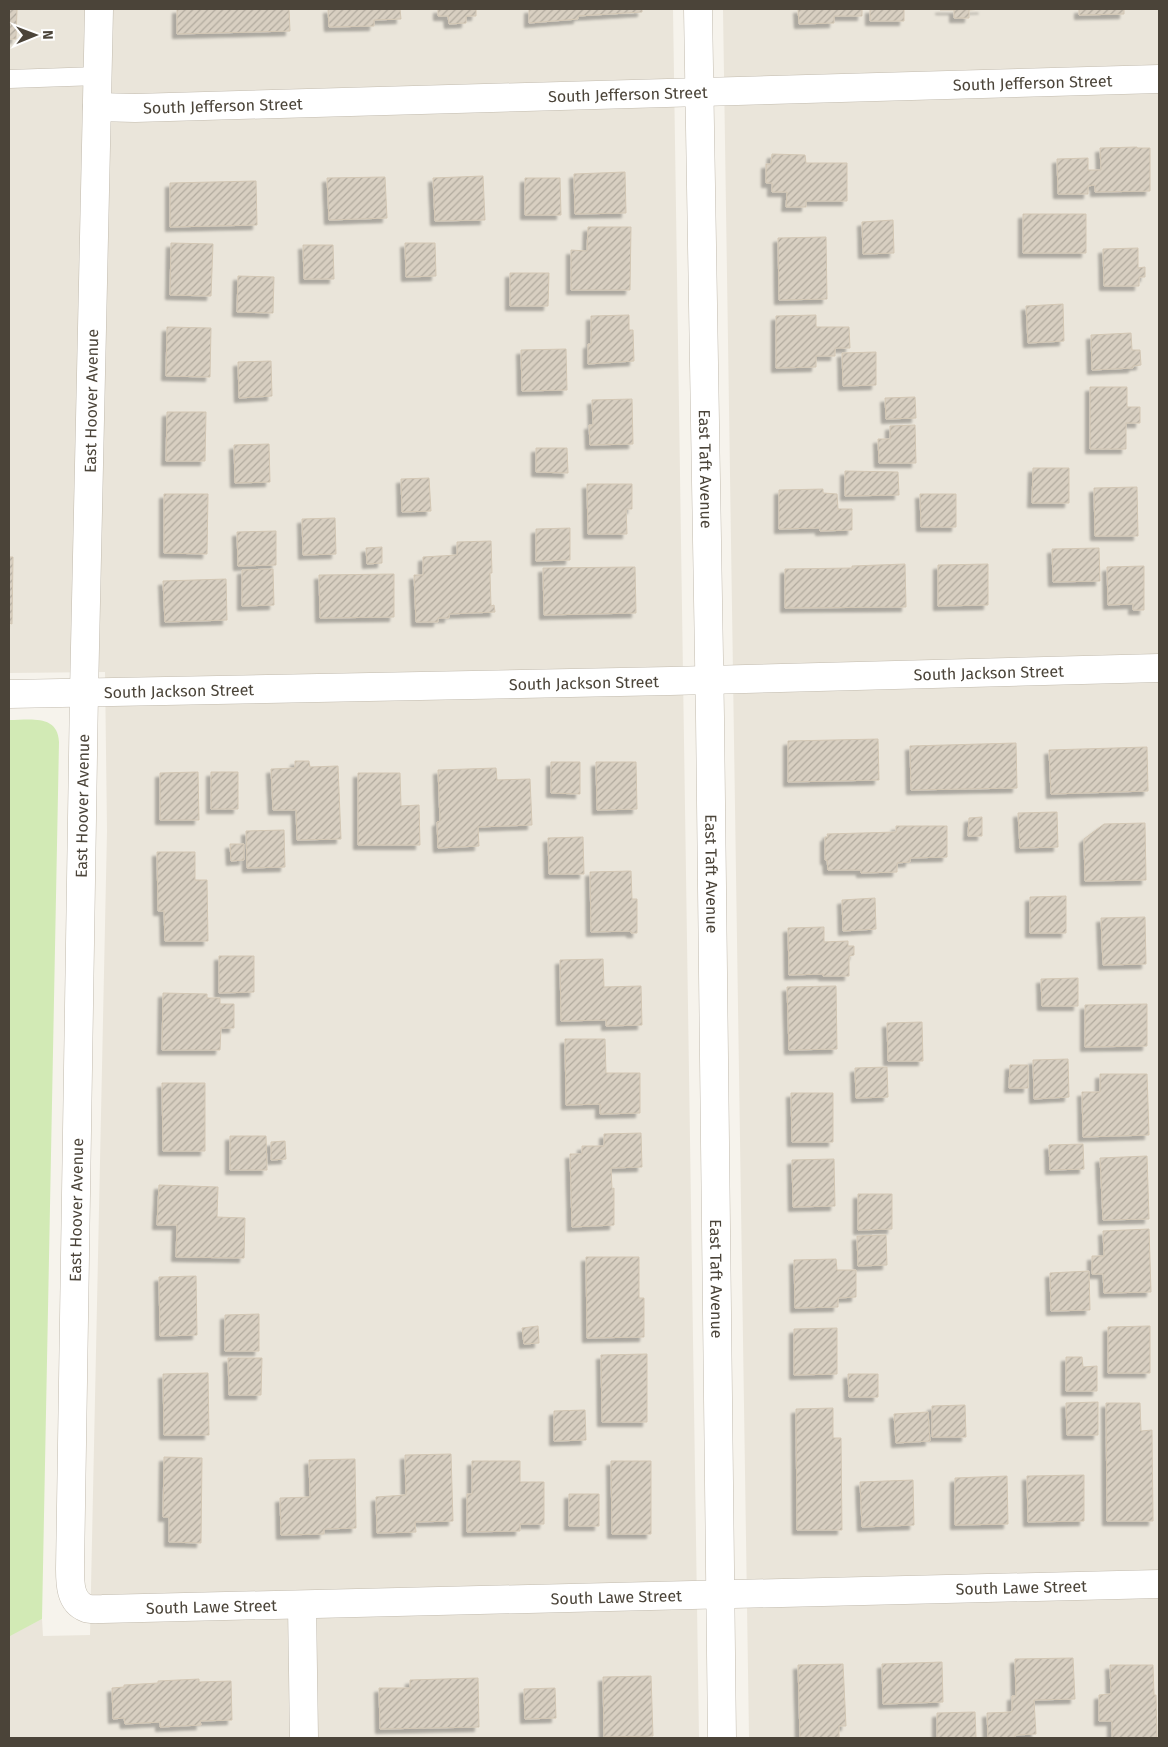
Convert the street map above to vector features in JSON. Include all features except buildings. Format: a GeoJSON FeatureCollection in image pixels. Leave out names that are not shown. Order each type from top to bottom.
{"type":"FeatureCollection","features":[{"type":"Feature","properties":{"kind":"street","name":"East Hoover Avenue"},"geometry":{"type":"LineString","coordinates":[[76,1601],[70,1585],[70,1569],[84,693],[100,9]]}},
{"type":"Feature","properties":{"kind":"street","name":"East Taft Avenue"},"geometry":{"type":"LineString","coordinates":[[698,9],[709,679],[722,1738]]}},
{"type":"Feature","properties":{"kind":"street","name":"South Jefferson Street"},"geometry":{"type":"LineString","coordinates":[[98,107],[165,107],[1159,80]]}},
{"type":"Feature","properties":{"kind":"street","name":"South Jackson Street"},"geometry":{"type":"LineString","coordinates":[[9,694],[1159,668]]}},
{"type":"Feature","properties":{"kind":"street","name":"South Lawe Street"},"geometry":{"type":"LineString","coordinates":[[76,1601],[86,1608],[102,1609],[1159,1584]]}},
{"type":"Feature","properties":{"kind":"street"},"geometry":{"type":"LineString","coordinates":[[302,1605],[304,1738]]}},
{"type":"Feature","properties":{"kind":"lane"},"geometry":{"type":"LineString","coordinates":[[9,79],[98,76]]}},
{"type":"Feature","properties":{"kind":"shaded area"},"geometry":{"type":"Polygon","coordinates":[[[9,9],[673,9],[699,1738],[10,1738],[10,1635],[42,1619],[43,1636],[90,1635],[107,831],[105,672],[9,673],[9,9]]]}},
{"type":"Feature","properties":{"kind":"shaded area"},"geometry":{"type":"Polygon","coordinates":[[[723,9],[1159,9],[1159,1738],[749,1738],[723,9]]]}},
{"type":"Feature","properties":{"kind":"green space"},"geometry":{"type":"Polygon","coordinates":[[[9,720],[34,720],[48,723],[54,727],[59,742],[42,1619],[10,1636],[10,1738],[9,1738],[9,720]]]}}]}
